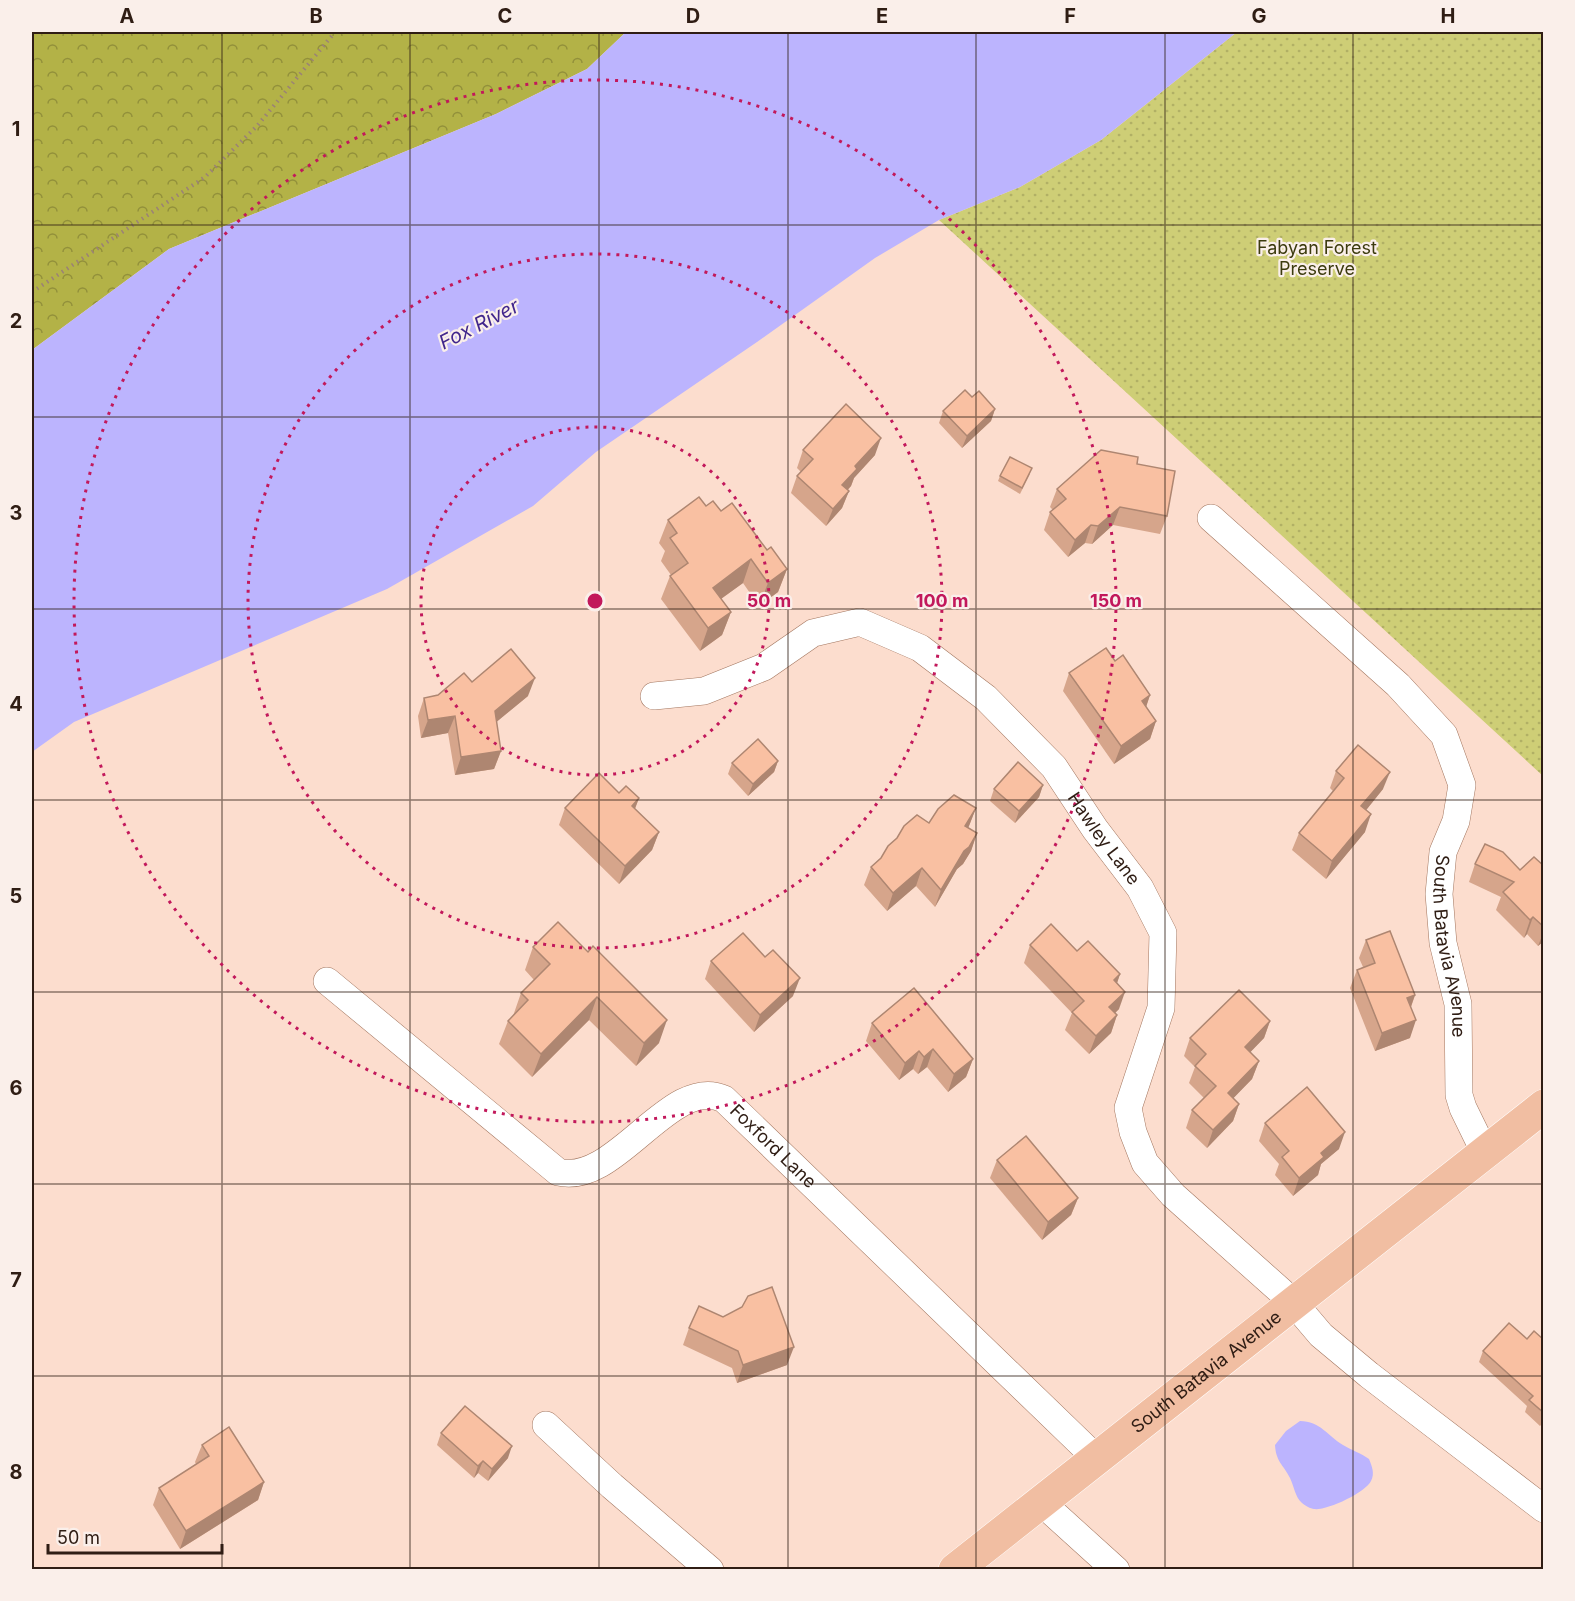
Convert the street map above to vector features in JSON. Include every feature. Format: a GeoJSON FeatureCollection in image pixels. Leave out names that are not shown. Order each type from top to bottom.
{"type":"FeatureCollection","features":[{"type":"Feature","properties":{"kind":"main road","name":"South Batavia Avenue"},"geometry":{"type":"LineString","coordinates":[[955,1569],[1042,1503],[1293,1302],[1544,1106]]}},
{"type":"Feature","properties":{"kind":"street","name":"South Batavia Avenue"},"geometry":{"type":"LineString","coordinates":[[1211,518],[1398,685],[1444,735],[1462,785],[1456,821],[1443,852],[1439,894],[1443,943],[1458,1005],[1459,1095],[1462,1108],[1485,1153]]}},
{"type":"Feature","properties":{"kind":"street","name":"Hawley Lane"},"geometry":{"type":"LineString","coordinates":[[654,696],[704,691],[764,667],[813,633],[860,622],[920,648],[986,698],[1054,767],[1095,829],[1140,888],[1163,933],[1161,1008],[1128,1108],[1133,1132],[1145,1163],[1173,1195],[1293,1302],[1322,1335],[1369,1375],[1544,1509]]}},
{"type":"Feature","properties":{"kind":"street","name":"Foxford Lane"},"geometry":{"type":"LineString","coordinates":[[327,981],[558,1172],[566,1174],[591,1168],[607,1159],[671,1110],[688,1100],[706,1094],[724,1099],[1097,1459]]}},
{"type":"Feature","properties":{"kind":"street"},"geometry":{"type":"LineString","coordinates":[[546,1425],[612,1486],[710,1569]]}},
{"type":"Feature","properties":{"kind":"street"},"geometry":{"type":"LineString","coordinates":[[1042,1503],[1116,1569]]}},
{"type":"Feature","properties":{"kind":"path"},"geometry":{"type":"LineString","coordinates":[[32,292],[205,177],[257,126],[335,32]]}},
{"type":"Feature","properties":{"kind":"green space"},"geometry":{"type":"Polygon","coordinates":[[[32,32],[626,32],[587,69],[496,114],[169,249],[32,350],[32,32]]]}},
{"type":"Feature","properties":{"kind":"green space","name":"Fabyan Forest Preserve"},"geometry":{"type":"Polygon","coordinates":[[[1237,32],[1543,32],[1543,776],[939,220],[1020,187],[1101,140],[1237,32]]]}},
{"type":"Feature","properties":{"kind":"water","name":"Fox River"},"geometry":{"type":"Polygon","coordinates":[[[626,32],[1237,32],[1101,140],[1020,187],[939,220],[875,258],[596,452],[533,506],[387,589],[74,722],[32,752],[32,350],[169,249],[496,114],[587,69],[626,32]]]}},
{"type":"Feature","properties":{"kind":"water"},"geometry":{"type":"Polygon","coordinates":[[[1300,1421],[1313,1423],[1343,1445],[1369,1459],[1373,1476],[1367,1486],[1345,1500],[1320,1509],[1313,1509],[1302,1503],[1278,1459],[1275,1445],[1286,1431],[1300,1421]]]}},
{"type":"Feature","properties":{"kind":"building"},"geometry":{"type":"Polygon","coordinates":[[[965,390],[972,397],[979,391],[995,409],[967,436],[943,411],[965,390]]]}},
{"type":"Feature","properties":{"kind":"building"},"geometry":{"type":"Polygon","coordinates":[[[846,404],[881,438],[855,466],[857,469],[842,485],[849,491],[833,509],[797,476],[813,459],[803,450],[846,404]]]}},
{"type":"Feature","properties":{"kind":"building"},"geometry":{"type":"Polygon","coordinates":[[[1101,450],[1138,457],[1137,464],[1175,471],[1167,516],[1120,507],[1098,526],[1091,525],[1075,540],[1050,512],[1066,499],[1057,489],[1101,450]]]}},
{"type":"Feature","properties":{"kind":"building"},"geometry":{"type":"Polygon","coordinates":[[[1010,457],[1032,468],[1022,488],[1000,476],[1010,457]]]}},
{"type":"Feature","properties":{"kind":"building"},"geometry":{"type":"Polygon","coordinates":[[[699,497],[706,506],[713,501],[721,511],[732,503],[767,550],[771,547],[787,569],[768,583],[751,559],[713,588],[731,612],[708,628],[670,576],[688,563],[670,538],[677,533],[668,520],[699,497]]]}},
{"type":"Feature","properties":{"kind":"building"},"geometry":{"type":"Polygon","coordinates":[[[1106,648],[1115,661],[1123,655],[1150,695],[1142,701],[1156,721],[1121,746],[1069,673],[1106,648]]]}},
{"type":"Feature","properties":{"kind":"building"},"geometry":{"type":"Polygon","coordinates":[[[511,649],[535,678],[495,711],[501,751],[461,757],[455,716],[428,720],[424,698],[438,695],[464,673],[472,682],[511,649]]]}},
{"type":"Feature","properties":{"kind":"building"},"geometry":{"type":"Polygon","coordinates":[[[758,739],[778,761],[753,784],[732,763],[758,739]]]}},
{"type":"Feature","properties":{"kind":"building"},"geometry":{"type":"Polygon","coordinates":[[[1358,745],[1390,772],[1361,806],[1371,814],[1332,861],[1299,833],[1344,778],[1336,771],[1358,745]]]}},
{"type":"Feature","properties":{"kind":"building"},"geometry":{"type":"Polygon","coordinates":[[[1018,762],[1043,785],[1019,811],[994,789],[1018,762]]]}},
{"type":"Feature","properties":{"kind":"building"},"geometry":{"type":"Polygon","coordinates":[[[599,773],[619,793],[626,786],[639,798],[632,806],[659,832],[625,866],[565,808],[599,773]]]}},
{"type":"Feature","properties":{"kind":"building"},"geometry":{"type":"Polygon","coordinates":[[[954,795],[976,808],[965,826],[977,833],[969,847],[964,851],[941,890],[922,868],[893,893],[871,867],[881,858],[904,826],[917,815],[929,823],[938,809],[954,795]]]}},
{"type":"Feature","properties":{"kind":"building"},"geometry":{"type":"Polygon","coordinates":[[[1485,844],[1503,852],[1520,870],[1534,857],[1544,866],[1544,927],[1533,917],[1530,920],[1503,892],[1514,882],[1475,864],[1485,844]]]}},
{"type":"Feature","properties":{"kind":"building"},"geometry":{"type":"Polygon","coordinates":[[[558,922],[588,952],[593,946],[667,1020],[644,1043],[597,997],[541,1054],[508,1021],[528,1000],[521,993],[550,964],[533,947],[558,922]]]}},
{"type":"Feature","properties":{"kind":"building"},"geometry":{"type":"Polygon","coordinates":[[[1051,924],[1077,951],[1088,941],[1120,974],[1114,980],[1125,992],[1109,1007],[1117,1015],[1096,1036],[1072,1012],[1084,1001],[1030,945],[1051,924]]]}},
{"type":"Feature","properties":{"kind":"building"},"geometry":{"type":"Polygon","coordinates":[[[1390,931],[1415,995],[1407,998],[1416,1020],[1382,1033],[1357,970],[1375,963],[1366,940],[1390,931]]]}},
{"type":"Feature","properties":{"kind":"building"},"geometry":{"type":"Polygon","coordinates":[[[743,933],[765,957],[773,950],[800,978],[760,1015],[711,961],[743,933]]]}},
{"type":"Feature","properties":{"kind":"building"},"geometry":{"type":"Polygon","coordinates":[[[914,988],[973,1059],[954,1074],[933,1049],[924,1057],[919,1051],[905,1063],[872,1023],[914,988]]]}},
{"type":"Feature","properties":{"kind":"building"},"geometry":{"type":"Polygon","coordinates":[[[1239,990],[1270,1021],[1245,1047],[1259,1061],[1228,1093],[1239,1104],[1213,1130],[1192,1110],[1216,1086],[1195,1066],[1206,1054],[1190,1038],[1239,990]]]}},
{"type":"Feature","properties":{"kind":"building"},"geometry":{"type":"Polygon","coordinates":[[[1307,1087],[1345,1132],[1321,1153],[1324,1157],[1299,1178],[1282,1157],[1289,1151],[1265,1123],[1307,1087]]]}},
{"type":"Feature","properties":{"kind":"building"},"geometry":{"type":"Polygon","coordinates":[[[1026,1136],[1078,1198],[1048,1222],[997,1160],[1026,1136]]]}},
{"type":"Feature","properties":{"kind":"building"},"geometry":{"type":"Polygon","coordinates":[[[772,1287],[794,1347],[743,1365],[738,1351],[689,1328],[699,1306],[723,1317],[742,1307],[748,1296],[772,1287]]]}},
{"type":"Feature","properties":{"kind":"building"},"geometry":{"type":"Polygon","coordinates":[[[1509,1323],[1527,1339],[1534,1331],[1544,1340],[1544,1413],[1529,1400],[1533,1396],[1483,1351],[1509,1323]]]}},
{"type":"Feature","properties":{"kind":"building"},"geometry":{"type":"Polygon","coordinates":[[[465,1406],[512,1446],[492,1469],[483,1461],[478,1466],[441,1433],[465,1406]]]}},
{"type":"Feature","properties":{"kind":"building"},"geometry":{"type":"Polygon","coordinates":[[[229,1427],[264,1482],[186,1531],[159,1488],[209,1456],[202,1445],[229,1427]]]}}]}
